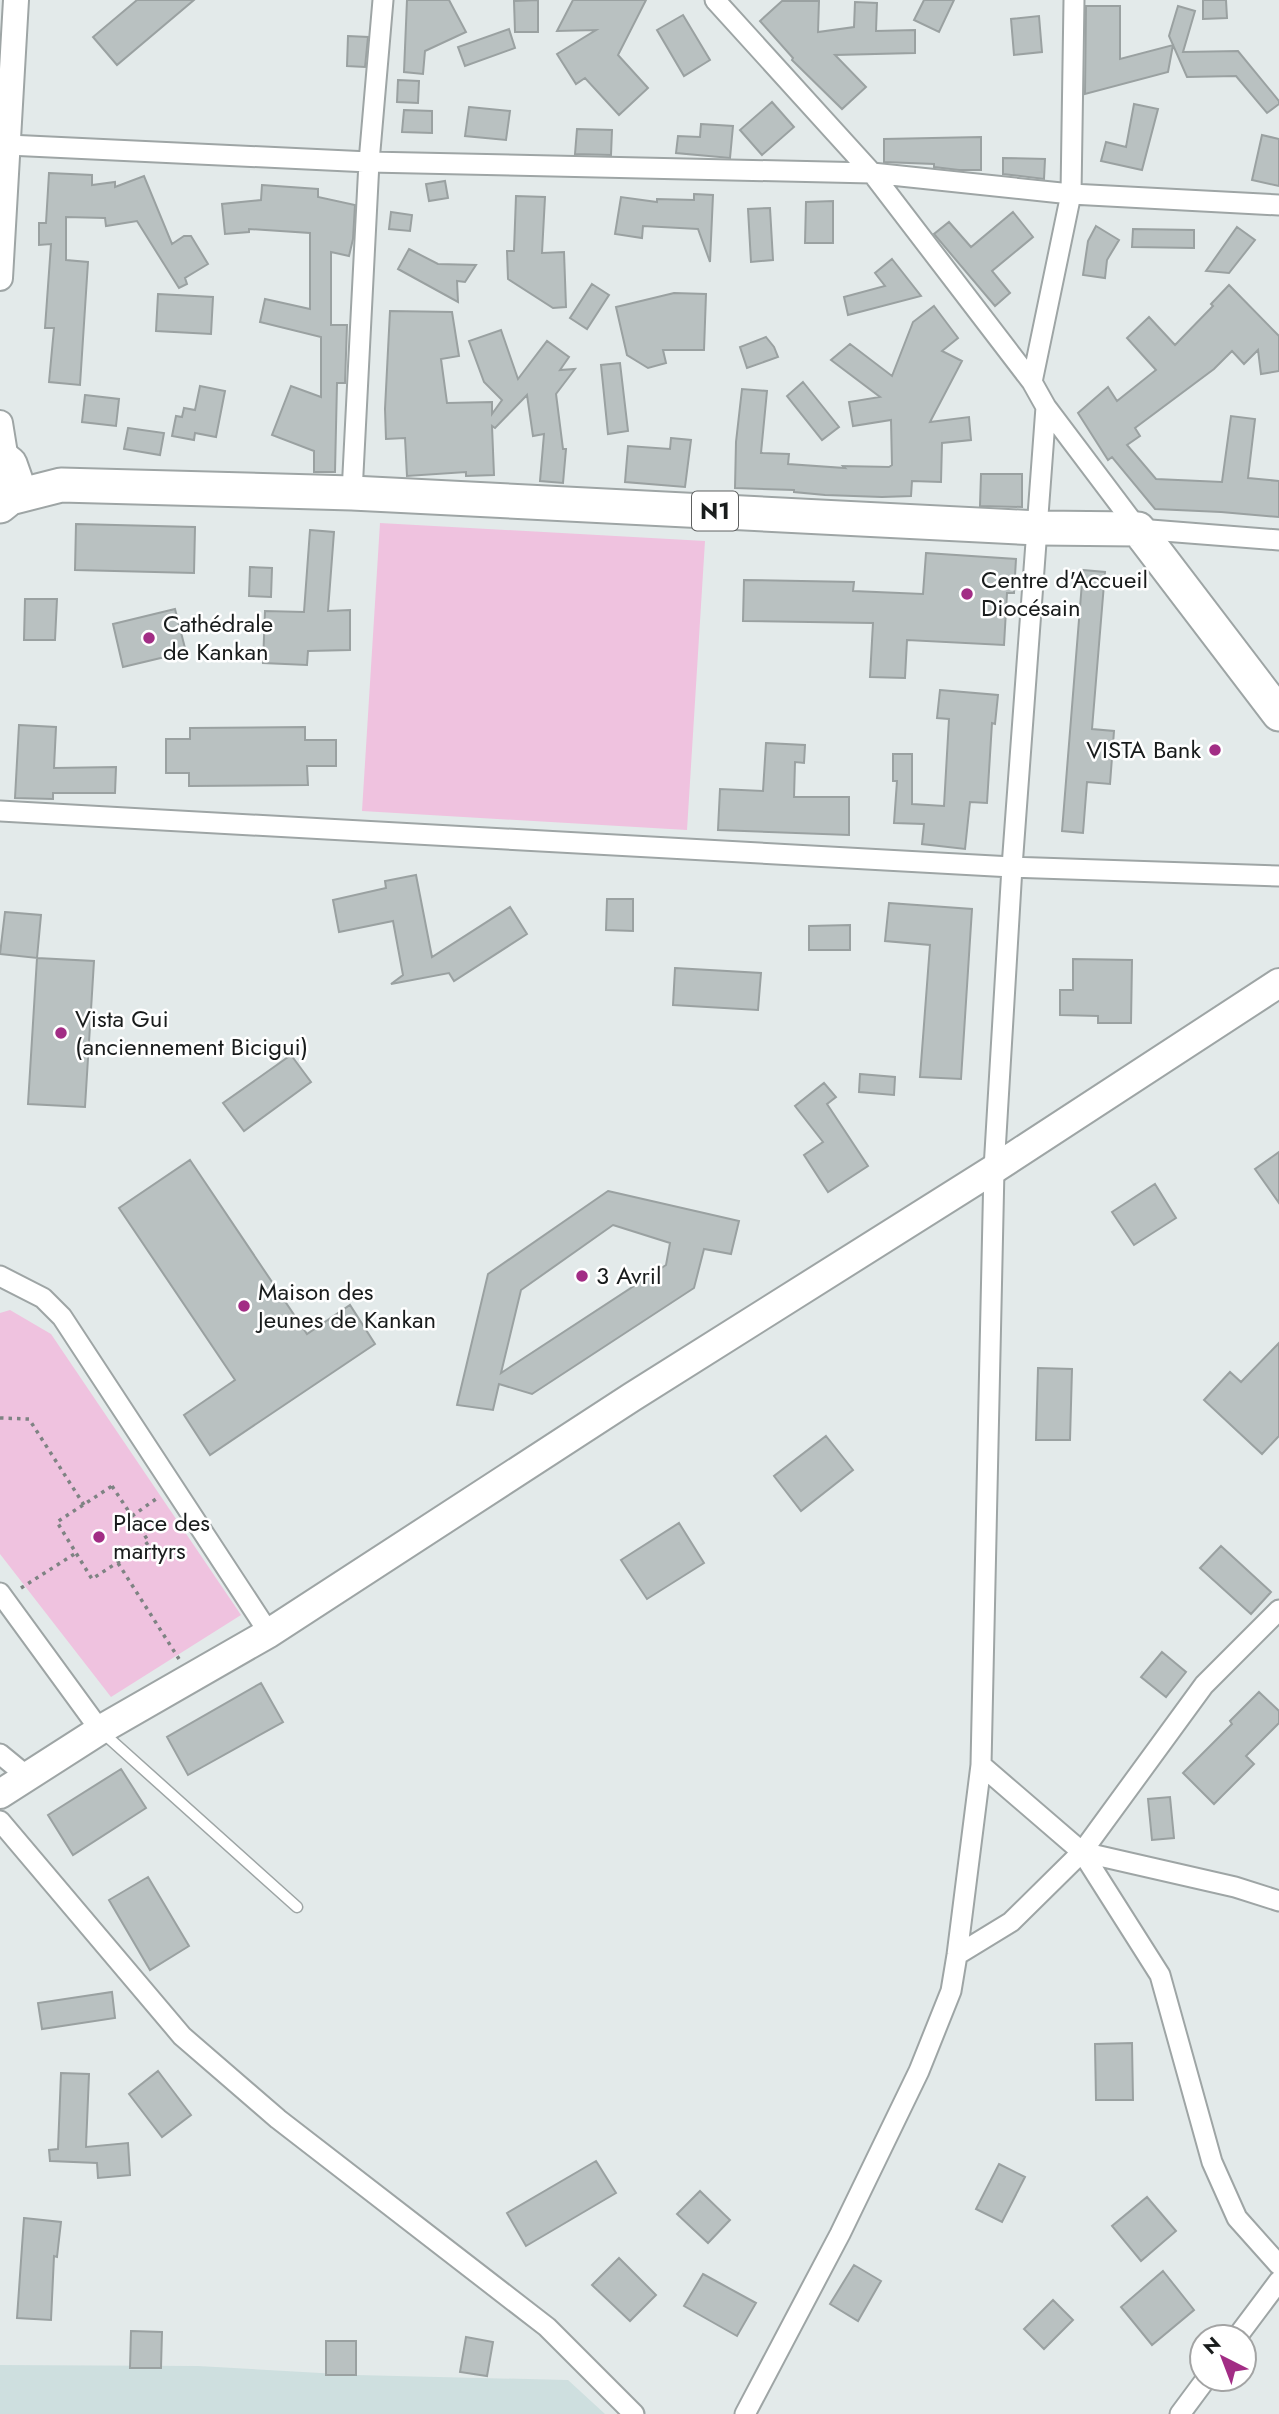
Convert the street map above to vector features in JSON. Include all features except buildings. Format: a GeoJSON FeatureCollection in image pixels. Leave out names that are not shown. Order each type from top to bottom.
{"type":"FeatureCollection","features":[{"type":"Feature","properties":{"kind":"highway","name":"N1"},"geometry":{"type":"LineString","coordinates":[[5,460],[61,485]]}},
{"type":"Feature","properties":{"kind":"highway","name":"N1"},"geometry":{"type":"LineString","coordinates":[[3,505],[16,481],[5,460]]}},
{"type":"Feature","properties":{"kind":"highway","name":"N1"},"geometry":{"type":"LineString","coordinates":[[3,505],[61,485],[352,493],[1038,528],[1138,529]]}},
{"type":"Feature","properties":{"kind":"highway"},"geometry":{"type":"LineString","coordinates":[[1138,529],[1279,714]]}},
{"type":"Feature","properties":{"kind":"main road"},"geometry":{"type":"LineString","coordinates":[[0,1794],[100,1730],[269,1633],[1279,983]]}},
{"type":"Feature","properties":{"kind":"street"},"geometry":{"type":"LineString","coordinates":[[0,278],[16,0]]}},
{"type":"Feature","properties":{"kind":"street"},"geometry":{"type":"LineString","coordinates":[[352,493],[369,162],[383,0]]}},
{"type":"Feature","properties":{"kind":"street"},"geometry":{"type":"LineString","coordinates":[[1032,382],[1071,194],[1074,0]]}},
{"type":"Feature","properties":{"kind":"street"},"geometry":{"type":"LineString","coordinates":[[718,1],[872,173],[1032,382],[1046,407],[1138,529],[1279,540]]}},
{"type":"Feature","properties":{"kind":"street"},"geometry":{"type":"LineString","coordinates":[[8,145],[369,162],[872,173],[1071,194],[1279,205]]}},
{"type":"Feature","properties":{"kind":"street"},"geometry":{"type":"LineString","coordinates":[[745,2414],[840,2234],[919,2071],[951,1991],[957,1955],[981,1765],[993,1169],[1046,407]]}},
{"type":"Feature","properties":{"kind":"street"},"geometry":{"type":"LineString","coordinates":[[0,423],[5,460]]}},
{"type":"Feature","properties":{"kind":"street"},"geometry":{"type":"LineString","coordinates":[[0,811],[1012,867],[1279,876]]}},
{"type":"Feature","properties":{"kind":"street"},"geometry":{"type":"LineString","coordinates":[[0,1276],[43,1298],[62,1317],[269,1633]]}},
{"type":"Feature","properties":{"kind":"street"},"geometry":{"type":"LineString","coordinates":[[2,1596],[100,1730]]}},
{"type":"Feature","properties":{"kind":"street"},"geometry":{"type":"LineString","coordinates":[[957,1955],[1011,1922],[1082,1852],[1204,1685],[1279,1609]]}},
{"type":"Feature","properties":{"kind":"street"},"geometry":{"type":"LineString","coordinates":[[0,1754],[28,1777]]}},
{"type":"Feature","properties":{"kind":"street"},"geometry":{"type":"LineString","coordinates":[[981,1765],[1082,1852],[1160,1975],[1212,2162],[1237,2218],[1279,2265]]}},
{"type":"Feature","properties":{"kind":"street"},"geometry":{"type":"LineString","coordinates":[[0,1821],[182,2036],[278,2119],[547,2328],[634,2414]]}},
{"type":"Feature","properties":{"kind":"street"},"geometry":{"type":"LineString","coordinates":[[1082,1852],[1235,1887],[1279,1901]]}},
{"type":"Feature","properties":{"kind":"street"},"geometry":{"type":"LineString","coordinates":[[1248,2323],[1279,2281]]}},
{"type":"Feature","properties":{"kind":"street"},"geometry":{"type":"LineString","coordinates":[[1180,2414],[1196,2393]]}},
{"type":"Feature","properties":{"kind":"lane"},"geometry":{"type":"LineString","coordinates":[[100,1730],[297,1907]]}},
{"type":"Feature","properties":{"kind":"path"},"geometry":{"type":"LineString","coordinates":[[0,1418],[29,1419],[84,1505]]}},
{"type":"Feature","properties":{"kind":"path"},"geometry":{"type":"LineString","coordinates":[[113,1486],[149,1542],[92,1579],[57,1522],[84,1505],[113,1486]]}},
{"type":"Feature","properties":{"kind":"path"},"geometry":{"type":"LineString","coordinates":[[132,1516],[174,1488]]}},
{"type":"Feature","properties":{"kind":"path"},"geometry":{"type":"LineString","coordinates":[[2,1596],[76,1553]]}},
{"type":"Feature","properties":{"kind":"path"},"geometry":{"type":"LineString","coordinates":[[118,1563],[190,1679]]}},
{"type":"Feature","properties":{"kind":"shaded area"},"geometry":{"type":"Polygon","coordinates":[[[380,523],[705,541],[687,830],[362,811],[380,523]]]}},
{"type":"Feature","properties":{"kind":"shaded area"},"geometry":{"type":"Polygon","coordinates":[[[10,1310],[51,1334],[241,1615],[111,1697],[0,1554],[0,1313],[10,1310]]]}},
{"type":"Feature","properties":{"kind":"shaded area"},"geometry":{"type":"Polygon","coordinates":[[[0,2365],[198,2366],[356,2375],[568,2380],[605,2414],[0,2414],[0,2365]]]}},
{"type":"Feature","properties":{"kind":"place","name":"Centre d'Accueil Diocésain"},"geometry":{"type":"Point","coordinates":[967,594]}},
{"type":"Feature","properties":{"kind":"place","name":"Cathédrale de Kankan"},"geometry":{"type":"Point","coordinates":[149,638]}},
{"type":"Feature","properties":{"kind":"place","name":"VISTA Bank"},"geometry":{"type":"Point","coordinates":[1215,750]}},
{"type":"Feature","properties":{"kind":"place","name":"Vista Gui (anciennement Bicigui)"},"geometry":{"type":"Point","coordinates":[61,1033]}},
{"type":"Feature","properties":{"kind":"place","name":"3 Avril"},"geometry":{"type":"Point","coordinates":[582,1276]}},
{"type":"Feature","properties":{"kind":"place","name":"Maison des Jeunes de Kankan"},"geometry":{"type":"Point","coordinates":[244,1306]}},
{"type":"Feature","properties":{"kind":"place","name":"Place des martyrs"},"geometry":{"type":"Point","coordinates":[99,1537]}}]}
